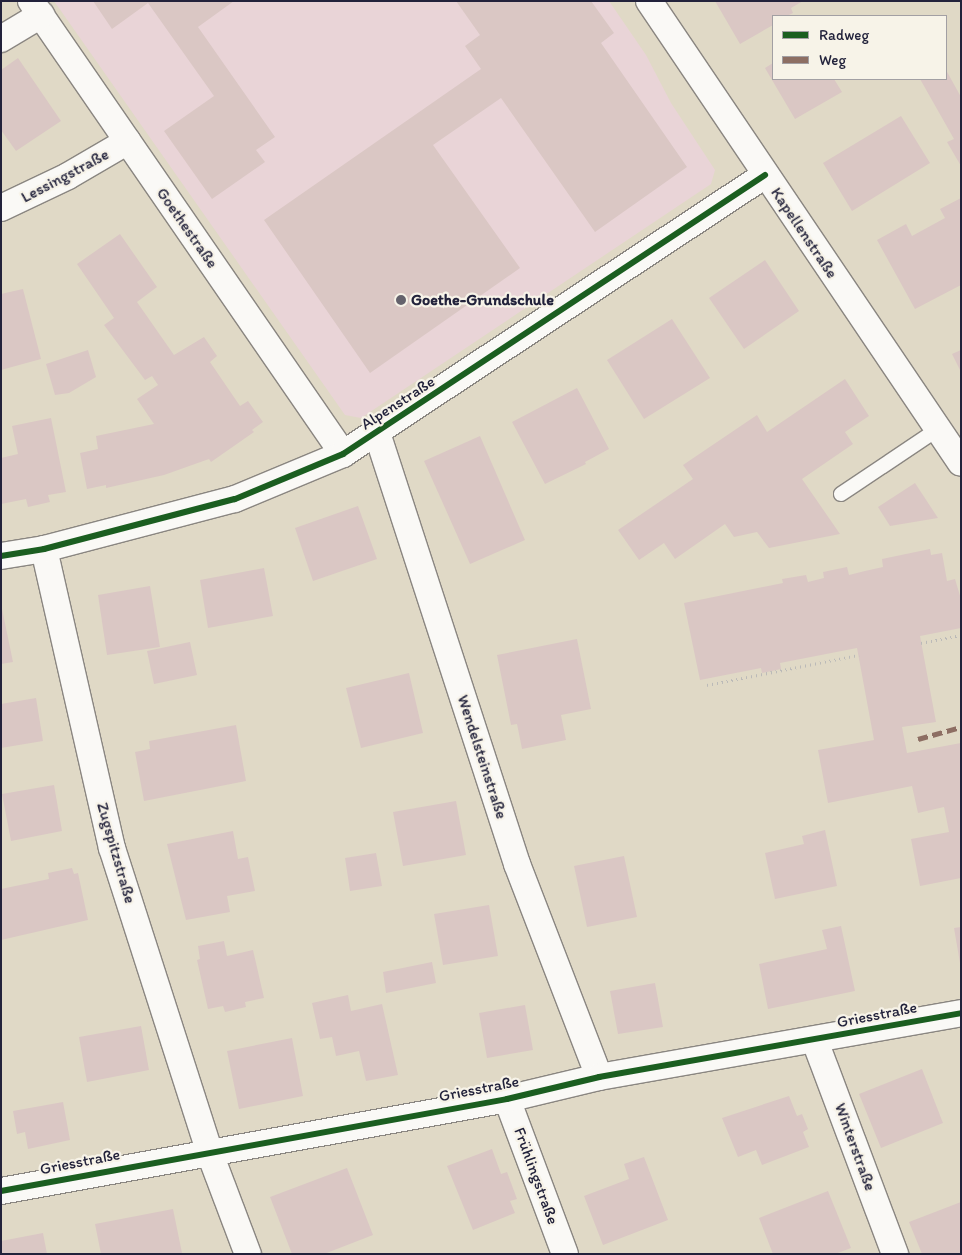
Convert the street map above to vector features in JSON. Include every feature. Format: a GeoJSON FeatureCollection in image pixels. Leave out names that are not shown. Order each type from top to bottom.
{"type":"FeatureCollection","features":[{"type":"Feature","properties":{"kind":"street","name":"Kapellenstraße"},"geometry":{"type":"LineString","coordinates":[[649,1],[961,463]]}},
{"type":"Feature","properties":{"kind":"street"},"geometry":{"type":"LineString","coordinates":[[1,39],[36,8]]}},
{"type":"Feature","properties":{"kind":"street","name":"Goethestraße"},"geometry":{"type":"LineString","coordinates":[[36,8],[343,454]]}},
{"type":"Feature","properties":{"kind":"street","name":"Lessingstraße"},"geometry":{"type":"LineString","coordinates":[[1,208],[68,176],[128,141]]}},
{"type":"Feature","properties":{"kind":"street","name":"Alpenstraße"},"geometry":{"type":"LineString","coordinates":[[1,556],[44,549],[235,499],[343,454],[765,175]]}},
{"type":"Feature","properties":{"kind":"street","name":"Wendelsteinstraße"},"geometry":{"type":"LineString","coordinates":[[377,433],[517,864],[599,1077]]}},
{"type":"Feature","properties":{"kind":"street","name":"Zugspitzstraße"},"geometry":{"type":"LineString","coordinates":[[44,549],[112,848],[209,1151],[248,1254]]}},
{"type":"Feature","properties":{"kind":"street","name":"Griesstraße"},"geometry":{"type":"LineString","coordinates":[[1,1191],[209,1151],[507,1099],[599,1077],[961,1013]]}},
{"type":"Feature","properties":{"kind":"street","name":"Winterstraße"},"geometry":{"type":"LineString","coordinates":[[815,1040],[895,1254]]}},
{"type":"Feature","properties":{"kind":"street","name":"Frühlingstraße"},"geometry":{"type":"LineString","coordinates":[[507,1099],[565,1254]]}},
{"type":"Feature","properties":{"kind":"lane"},"geometry":{"type":"LineString","coordinates":[[842,494],[938,429]]}},
{"type":"Feature","properties":{"kind":"path"},"geometry":{"type":"LineString","coordinates":[[921,643],[961,635]]}},
{"type":"Feature","properties":{"kind":"path"},"geometry":{"type":"LineString","coordinates":[[707,685],[858,654]]}},
{"type":"Feature","properties":{"kind":"shaded area","name":"Goethe-Grundschule"},"geometry":{"type":"Polygon","coordinates":[[[54,1],[609,1],[646,55],[671,103],[715,170],[711,184],[361,418],[345,415],[54,1]]]}},
{"type":"Feature","properties":{"kind":"building"},"geometry":{"type":"Polygon","coordinates":[[[93,1],[234,1],[198,27],[275,137],[256,150],[265,162],[212,199],[164,131],[214,96],[148,3],[112,29],[93,1]]]}},
{"type":"Feature","properties":{"kind":"building"},"geometry":{"type":"Polygon","coordinates":[[[456,1],[591,1],[614,33],[601,43],[687,167],[595,232],[501,98],[433,145],[520,268],[370,373],[264,220],[481,69],[465,46],[480,35],[456,1]]]}},
{"type":"Feature","properties":{"kind":"building"},"geometry":{"type":"Polygon","coordinates":[[[715,1],[803,1],[791,8],[793,13],[789,15],[772,15],[772,26],[740,44],[715,1]]]}},
{"type":"Feature","properties":{"kind":"building"},"geometry":{"type":"Polygon","coordinates":[[[18,58],[61,121],[16,151],[1,130],[1,70],[18,58]]]}},
{"type":"Feature","properties":{"kind":"building"},"geometry":{"type":"Polygon","coordinates":[[[772,64],[772,80],[765,68],[772,64]]]}},
{"type":"Feature","properties":{"kind":"building"},"geometry":{"type":"Polygon","coordinates":[[[947,72],[961,97],[961,166],[947,142],[954,139],[921,80],[947,80],[947,72]]]}},
{"type":"Feature","properties":{"kind":"building"},"geometry":{"type":"Polygon","coordinates":[[[772,80],[835,80],[842,92],[795,119],[772,80]]]}},
{"type":"Feature","properties":{"kind":"building"},"geometry":{"type":"Polygon","coordinates":[[[901,116],[930,163],[852,211],[823,163],[901,116]]]}},
{"type":"Feature","properties":{"kind":"building"},"geometry":{"type":"Polygon","coordinates":[[[961,198],[961,285],[915,309],[877,240],[906,224],[912,236],[945,218],[940,209],[961,198]]]}},
{"type":"Feature","properties":{"kind":"building"},"geometry":{"type":"Polygon","coordinates":[[[120,234],[157,287],[137,302],[174,355],[204,337],[217,356],[210,362],[240,406],[248,401],[263,422],[252,430],[254,432],[211,462],[209,459],[164,475],[106,488],[106,485],[87,489],[80,453],[98,449],[96,436],[154,424],[137,399],[158,385],[152,376],[145,380],[104,325],[114,318],[77,264],[120,234]]]}},
{"type":"Feature","properties":{"kind":"building"},"geometry":{"type":"Polygon","coordinates":[[[765,260],[799,311],[744,349],[709,298],[765,260]]]}},
{"type":"Feature","properties":{"kind":"building"},"geometry":{"type":"Polygon","coordinates":[[[23,289],[41,359],[1,370],[1,294],[23,289]]]}},
{"type":"Feature","properties":{"kind":"building"},"geometry":{"type":"Polygon","coordinates":[[[672,319],[710,378],[644,419],[607,360],[672,319]]]}},
{"type":"Feature","properties":{"kind":"building"},"geometry":{"type":"Polygon","coordinates":[[[88,350],[96,377],[69,393],[55,395],[46,364],[88,350]]]}},
{"type":"Feature","properties":{"kind":"building"},"geometry":{"type":"Polygon","coordinates":[[[961,350],[961,372],[952,354],[961,350]]]}},
{"type":"Feature","properties":{"kind":"building"},"geometry":{"type":"Polygon","coordinates":[[[845,379],[869,416],[845,432],[853,444],[802,479],[840,534],[769,548],[757,532],[734,537],[725,524],[675,559],[664,543],[639,560],[618,530],[693,479],[683,465],[757,415],[767,432],[845,379]]]}},
{"type":"Feature","properties":{"kind":"building"},"geometry":{"type":"Polygon","coordinates":[[[577,388],[609,449],[585,462],[586,464],[545,484],[512,422],[577,388]]]}},
{"type":"Feature","properties":{"kind":"building"},"geometry":{"type":"Polygon","coordinates":[[[51,418],[66,492],[48,495],[50,502],[28,507],[26,499],[1,504],[1,458],[18,454],[12,426],[51,418]]]}},
{"type":"Feature","properties":{"kind":"building"},"geometry":{"type":"Polygon","coordinates":[[[480,436],[525,540],[470,564],[424,461],[480,436]]]}},
{"type":"Feature","properties":{"kind":"building"},"geometry":{"type":"Polygon","coordinates":[[[915,483],[938,518],[890,526],[878,507],[915,483]]]}},
{"type":"Feature","properties":{"kind":"building"},"geometry":{"type":"Polygon","coordinates":[[[358,506],[377,559],[313,581],[295,528],[358,506]]]}},
{"type":"Feature","properties":{"kind":"building"},"geometry":{"type":"Polygon","coordinates":[[[930,549],[931,555],[942,553],[947,581],[955,579],[961,599],[961,628],[920,636],[936,722],[902,727],[907,753],[961,743],[961,878],[920,886],[911,839],[949,832],[944,807],[918,813],[912,786],[828,803],[818,750],[874,740],[857,648],[780,663],[781,669],[762,673],[761,668],[700,680],[684,603],[783,583],[782,579],[806,575],[808,582],[824,578],[823,572],[847,567],[849,575],[883,567],[882,559],[930,549]]]}},
{"type":"Feature","properties":{"kind":"building"},"geometry":{"type":"Polygon","coordinates":[[[264,568],[273,616],[208,628],[200,580],[264,568]]]}},
{"type":"Feature","properties":{"kind":"building"},"geometry":{"type":"Polygon","coordinates":[[[150,586],[160,647],[107,655],[98,595],[150,586]]]}},
{"type":"Feature","properties":{"kind":"building"},"geometry":{"type":"Polygon","coordinates":[[[1,604],[13,662],[1,664],[1,604]]]}},
{"type":"Feature","properties":{"kind":"building"},"geometry":{"type":"Polygon","coordinates":[[[577,639],[591,709],[561,715],[566,740],[522,749],[517,724],[511,725],[497,655],[577,639]]]}},
{"type":"Feature","properties":{"kind":"building"},"geometry":{"type":"Polygon","coordinates":[[[190,642],[197,675],[154,684],[147,651],[190,642]]]}},
{"type":"Feature","properties":{"kind":"building"},"geometry":{"type":"Polygon","coordinates":[[[409,673],[423,733],[361,748],[346,688],[409,673]]]}},
{"type":"Feature","properties":{"kind":"building"},"geometry":{"type":"Polygon","coordinates":[[[36,698],[43,741],[1,748],[1,704],[36,698]]]}},
{"type":"Feature","properties":{"kind":"building"},"geometry":{"type":"Polygon","coordinates":[[[236,725],[246,781],[144,801],[135,752],[150,749],[149,741],[236,725]]]}},
{"type":"Feature","properties":{"kind":"building"},"geometry":{"type":"Polygon","coordinates":[[[54,785],[62,831],[11,841],[2,794],[54,785]]]}},
{"type":"Feature","properties":{"kind":"building"},"geometry":{"type":"Polygon","coordinates":[[[456,801],[466,855],[403,866],[393,812],[456,801]]]}},
{"type":"Feature","properties":{"kind":"building"},"geometry":{"type":"Polygon","coordinates":[[[825,830],[837,886],[775,899],[765,853],[804,844],[802,836],[825,830]]]}},
{"type":"Feature","properties":{"kind":"building"},"geometry":{"type":"Polygon","coordinates":[[[233,831],[238,859],[248,857],[255,891],[227,896],[230,912],[186,920],[167,844],[233,831]]]}},
{"type":"Feature","properties":{"kind":"building"},"geometry":{"type":"Polygon","coordinates":[[[376,853],[382,886],[350,891],[345,858],[376,853]]]}},
{"type":"Feature","properties":{"kind":"building"},"geometry":{"type":"Polygon","coordinates":[[[624,856],[637,917],[587,927],[574,866],[624,856]]]}},
{"type":"Feature","properties":{"kind":"building"},"geometry":{"type":"Polygon","coordinates":[[[72,868],[74,874],[78,873],[88,920],[1,940],[1,889],[49,879],[48,873],[72,868]]]}},
{"type":"Feature","properties":{"kind":"building"},"geometry":{"type":"Polygon","coordinates":[[[489,905],[498,956],[443,965],[434,914],[489,905]]]}},
{"type":"Feature","properties":{"kind":"building"},"geometry":{"type":"Polygon","coordinates":[[[841,926],[855,991],[768,1009],[759,964],[827,949],[822,930],[841,926]]]}},
{"type":"Feature","properties":{"kind":"building"},"geometry":{"type":"Polygon","coordinates":[[[961,927],[961,963],[960,963],[954,928],[961,927]]]}},
{"type":"Feature","properties":{"kind":"building"},"geometry":{"type":"Polygon","coordinates":[[[224,941],[227,956],[253,950],[264,998],[245,1002],[246,1007],[225,1012],[223,1006],[208,1009],[197,960],[200,959],[198,946],[224,941]]]}},
{"type":"Feature","properties":{"kind":"building"},"geometry":{"type":"Polygon","coordinates":[[[432,962],[436,983],[386,993],[383,972],[432,962]]]}},
{"type":"Feature","properties":{"kind":"building"},"geometry":{"type":"Polygon","coordinates":[[[655,983],[663,1027],[618,1034],[610,991],[655,983]]]}},
{"type":"Feature","properties":{"kind":"building"},"geometry":{"type":"Polygon","coordinates":[[[348,995],[351,1011],[382,1004],[398,1075],[366,1081],[359,1051],[336,1056],[332,1037],[320,1039],[312,1003],[348,995]]]}},
{"type":"Feature","properties":{"kind":"building"},"geometry":{"type":"Polygon","coordinates":[[[525,1005],[533,1050],[487,1058],[479,1013],[525,1005]]]}},
{"type":"Feature","properties":{"kind":"building"},"geometry":{"type":"Polygon","coordinates":[[[141,1026],[149,1070],[87,1082],[79,1037],[141,1026]]]}},
{"type":"Feature","properties":{"kind":"building"},"geometry":{"type":"Polygon","coordinates":[[[292,1038],[303,1096],[239,1109],[227,1051],[292,1038]]]}},
{"type":"Feature","properties":{"kind":"building"},"geometry":{"type":"Polygon","coordinates":[[[922,1069],[943,1123],[881,1148],[859,1094],[922,1069]]]}},
{"type":"Feature","properties":{"kind":"building"},"geometry":{"type":"Polygon","coordinates":[[[789,1096],[797,1116],[802,1114],[808,1129],[803,1132],[809,1147],[762,1165],[756,1150],[738,1157],[722,1118],[789,1096]]]}},
{"type":"Feature","properties":{"kind":"building"},"geometry":{"type":"Polygon","coordinates":[[[63,1102],[70,1140],[28,1149],[25,1132],[17,1134],[13,1111],[63,1102]]]}},
{"type":"Feature","properties":{"kind":"building"},"geometry":{"type":"Polygon","coordinates":[[[492,1149],[501,1174],[507,1172],[517,1199],[510,1201],[515,1213],[473,1230],[447,1166],[492,1149]]]}},
{"type":"Feature","properties":{"kind":"building"},"geometry":{"type":"Polygon","coordinates":[[[644,1157],[668,1220],[603,1245],[584,1196],[629,1179],[624,1164],[644,1157]]]}},
{"type":"Feature","properties":{"kind":"building"},"geometry":{"type":"Polygon","coordinates":[[[347,1168],[373,1235],[324,1254],[292,1254],[270,1197],[347,1168]]]}},
{"type":"Feature","properties":{"kind":"building"},"geometry":{"type":"Polygon","coordinates":[[[828,1191],[851,1248],[835,1254],[773,1254],[759,1218],[828,1191]]]}},
{"type":"Feature","properties":{"kind":"building"},"geometry":{"type":"Polygon","coordinates":[[[961,1202],[961,1254],[922,1254],[909,1222],[961,1202]]]}},
{"type":"Feature","properties":{"kind":"building"},"geometry":{"type":"Polygon","coordinates":[[[173,1209],[182,1253],[101,1254],[95,1224],[173,1209]]]}},
{"type":"Feature","properties":{"kind":"building"},"geometry":{"type":"Polygon","coordinates":[[[43,1233],[47,1254],[1,1254],[1,1241],[43,1233]]]}},
{"type":"Feature","properties":{"kind":"marked path"},"geometry":{"type":"LineString","coordinates":[[918,739],[961,727]]}},
{"type":"Feature","properties":{"kind":"cycle path"},"geometry":{"type":"LineString","coordinates":[[1,556],[44,549],[235,499],[343,454],[765,175]]}},
{"type":"Feature","properties":{"kind":"cycle path"},"geometry":{"type":"LineString","coordinates":[[1,1191],[507,1099],[599,1077],[961,1013]]}},
{"type":"Feature","properties":{"kind":"place","name":"Goethe-Grundschule"},"geometry":{"type":"Point","coordinates":[401,300]}}]}
